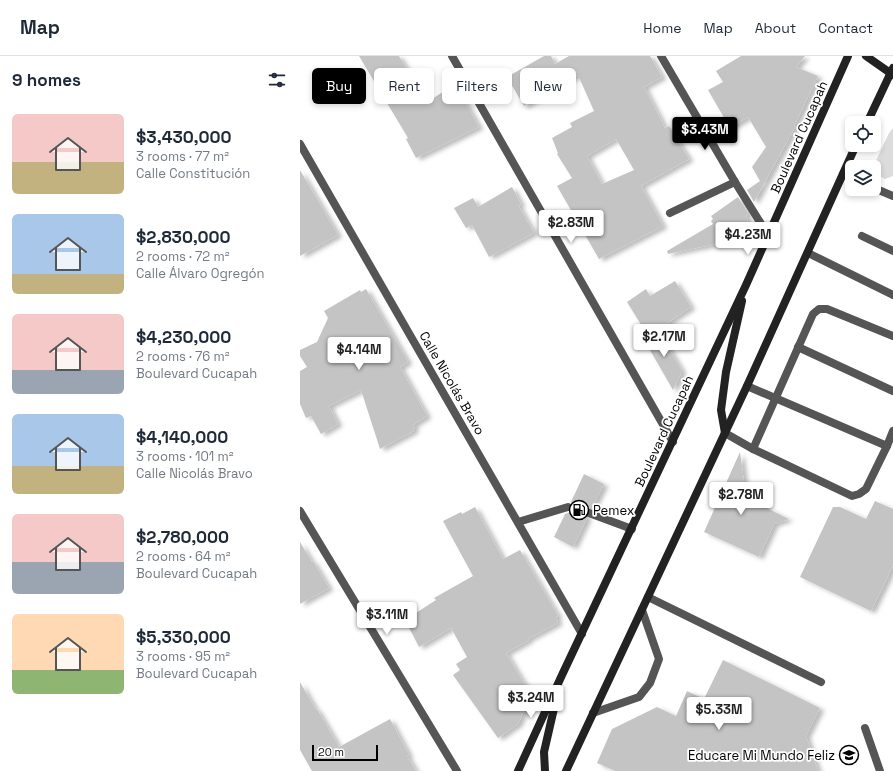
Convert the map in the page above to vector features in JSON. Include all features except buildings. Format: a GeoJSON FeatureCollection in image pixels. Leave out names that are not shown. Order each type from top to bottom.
{"type":"FeatureCollection","features":[{"type":"Feature","properties":{"kind":"main road","name":"Boulevard Cucapah"},"geometry":{"type":"LineString","coordinates":[[518,771],[746,285],[848,56]]}},
{"type":"Feature","properties":{"kind":"main road"},"geometry":{"type":"LineString","coordinates":[[866,56],[892,72],[870,116]]}},
{"type":"Feature","properties":{"kind":"main road"},"geometry":{"type":"LineString","coordinates":[[566,771],[747,386],[853,152]]}},
{"type":"Feature","properties":{"kind":"main road"},"geometry":{"type":"LineString","coordinates":[[725,433],[721,410],[726,372],[746,285]]}},
{"type":"Feature","properties":{"kind":"main road"},"geometry":{"type":"LineString","coordinates":[[545,771],[544,752],[562,675]]}},
{"type":"Feature","properties":{"kind":"street"},"geometry":{"type":"LineString","coordinates":[[452,56],[673,442]]}},
{"type":"Feature","properties":{"kind":"street"},"geometry":{"type":"LineString","coordinates":[[661,56],[768,235]]}},
{"type":"Feature","properties":{"kind":"street","name":"Calle Nicolás Bravo"},"geometry":{"type":"LineString","coordinates":[[300,144],[582,634]]}},
{"type":"Feature","properties":{"kind":"street"},"geometry":{"type":"LineString","coordinates":[[670,213],[735,182]]}},
{"type":"Feature","properties":{"kind":"street"},"geometry":{"type":"LineString","coordinates":[[881,191],[893,196]]}},
{"type":"Feature","properties":{"kind":"street"},"geometry":{"type":"LineString","coordinates":[[862,236],[893,251]]}},
{"type":"Feature","properties":{"kind":"street"},"geometry":{"type":"LineString","coordinates":[[808,253],[893,295]]}},
{"type":"Feature","properties":{"kind":"street"},"geometry":{"type":"LineString","coordinates":[[753,450],[813,314],[819,309],[827,309],[893,336]]}},
{"type":"Feature","properties":{"kind":"street"},"geometry":{"type":"LineString","coordinates":[[798,347],[893,391]]}},
{"type":"Feature","properties":{"kind":"street"},"geometry":{"type":"LineString","coordinates":[[747,386],[887,446]]}},
{"type":"Feature","properties":{"kind":"street"},"geometry":{"type":"LineString","coordinates":[[725,433],[753,450],[852,496],[859,494],[866,489],[893,431]]}},
{"type":"Feature","properties":{"kind":"street"},"geometry":{"type":"LineString","coordinates":[[518,522],[568,507]]}},
{"type":"Feature","properties":{"kind":"street"},"geometry":{"type":"LineString","coordinates":[[300,511],[457,771]]}},
{"type":"Feature","properties":{"kind":"street"},"geometry":{"type":"LineString","coordinates":[[590,513],[632,529]]}},
{"type":"Feature","properties":{"kind":"street"},"geometry":{"type":"LineString","coordinates":[[648,598],[822,682]]}},
{"type":"Feature","properties":{"kind":"street"},"geometry":{"type":"LineString","coordinates":[[594,713],[638,697],[650,683],[659,659],[642,610]]}},
{"type":"Feature","properties":{"kind":"street"},"geometry":{"type":"LineString","coordinates":[[865,728],[880,771]]}},
{"type":"Feature","properties":{"kind":"shaded area"},"geometry":{"type":"Polygon","coordinates":[[[893,128],[893,176],[885,179],[881,177],[881,160],[876,160],[889,133],[893,128]]]}},
{"type":"Feature","properties":{"kind":"place","name":"Pemex"},"geometry":{"type":"Point","coordinates":[579,510]}},
{"type":"Feature","properties":{"kind":"place","name":"Educare Mi Mundo Feliz"},"geometry":{"type":"Point","coordinates":[849,755]}}]}
